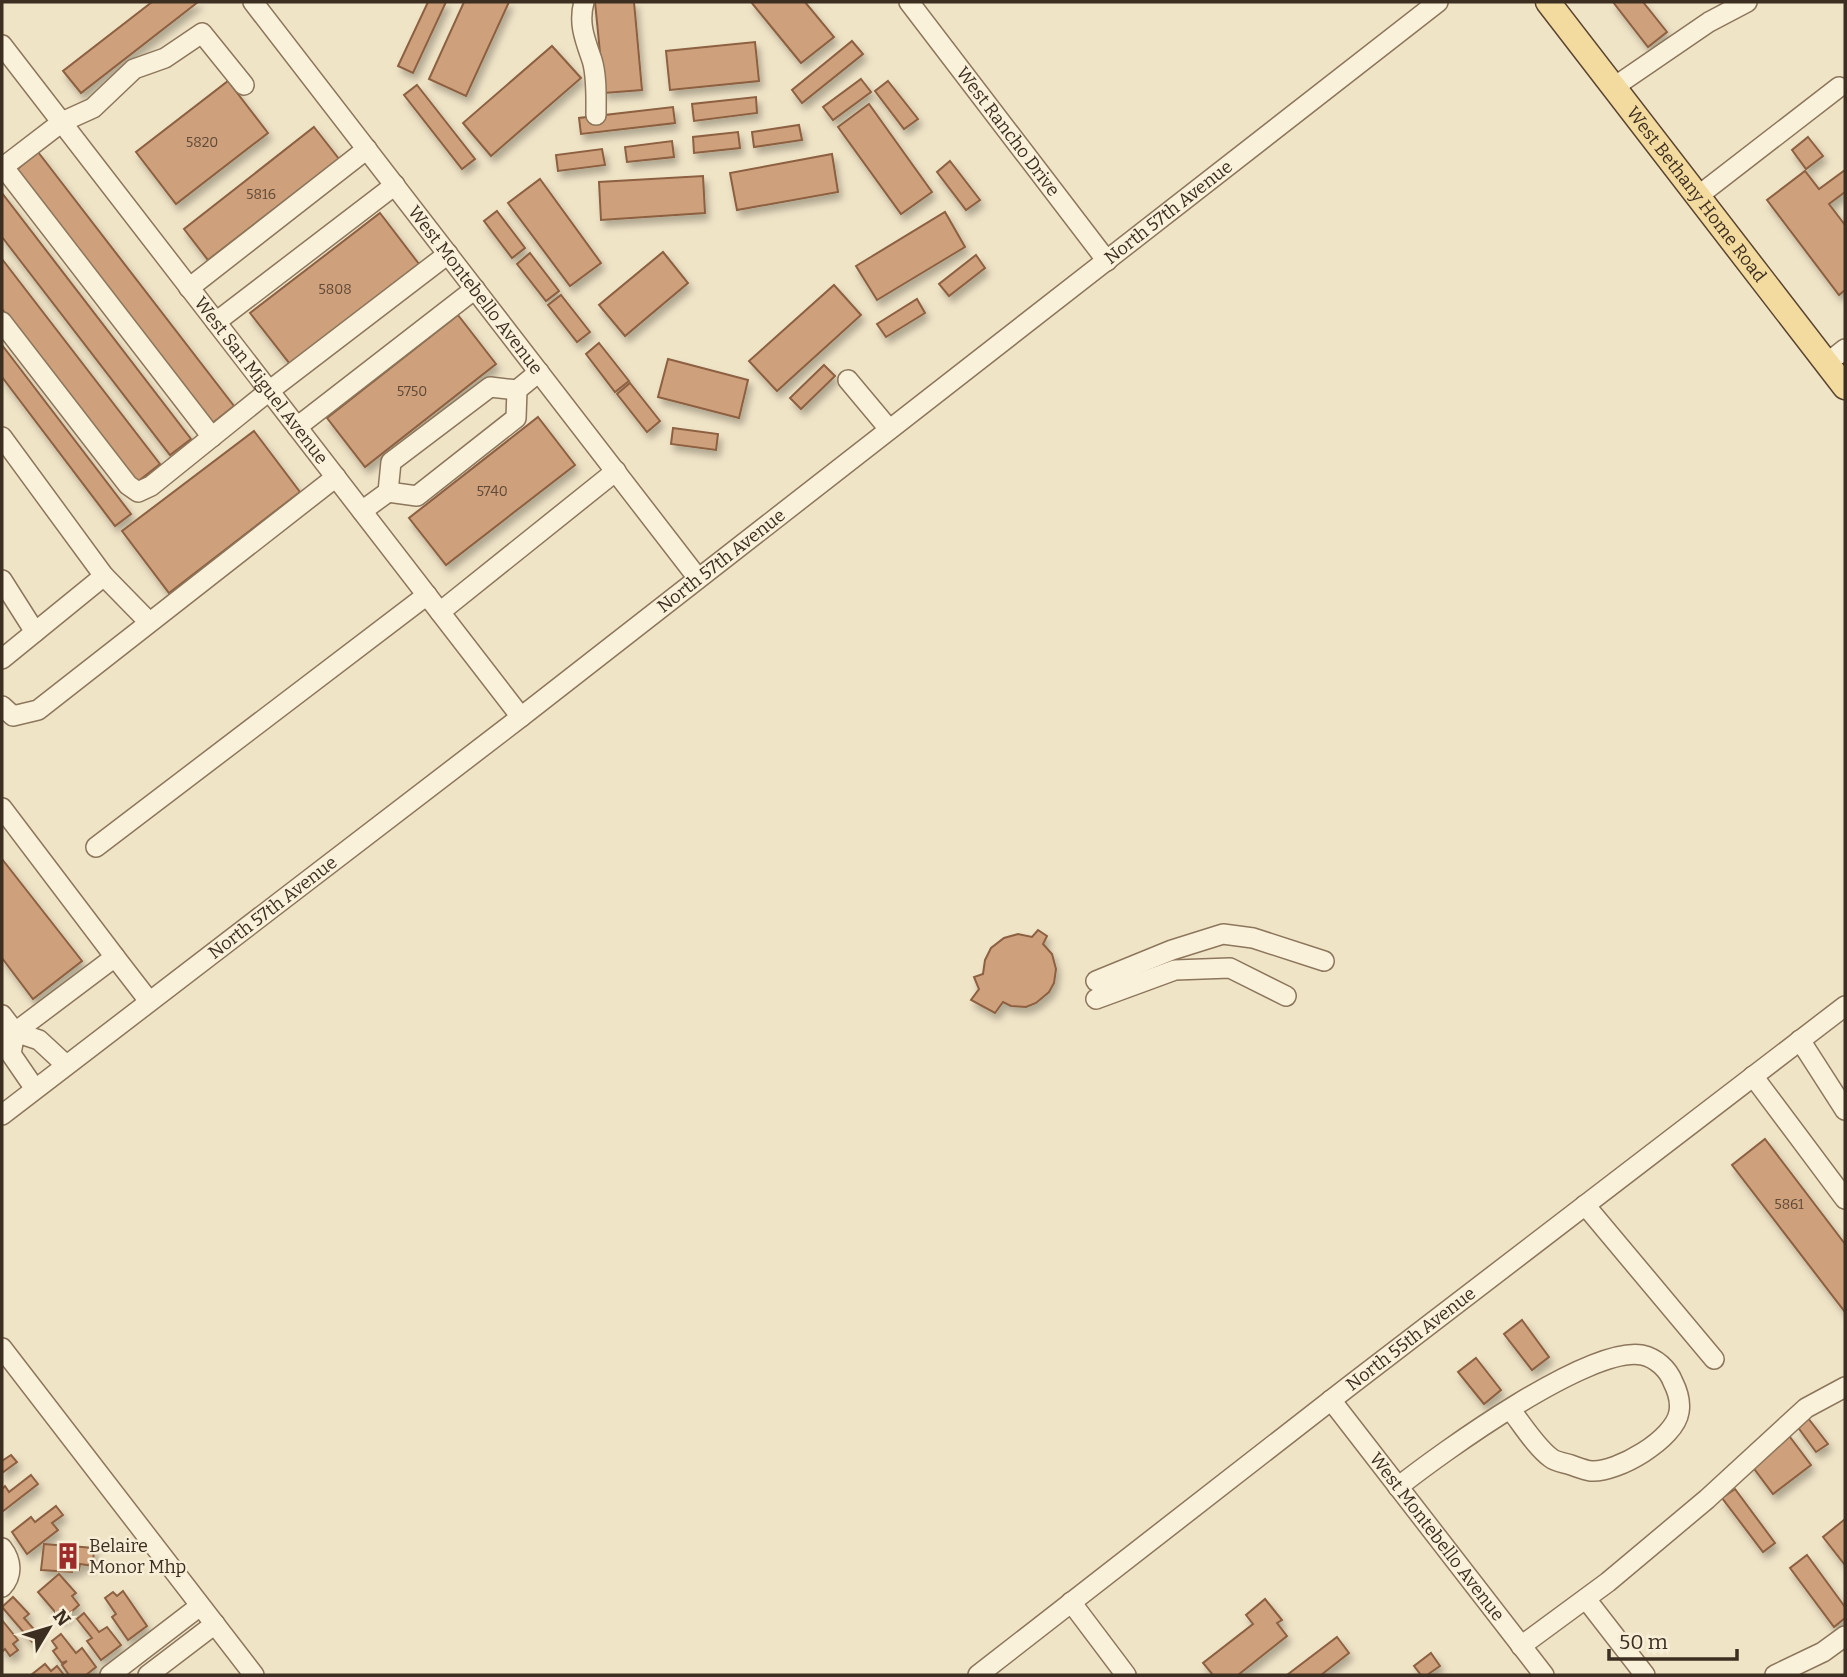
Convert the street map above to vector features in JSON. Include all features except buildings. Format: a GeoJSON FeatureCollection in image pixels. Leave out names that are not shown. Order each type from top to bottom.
{"type":"FeatureCollection","features":[{"type":"Feature","properties":{"kind":"main road","name":"West Bethany Home Road"},"geometry":{"type":"LineString","coordinates":[[1548,2],[1698,196],[1836,356],[1845,387]]}},
{"type":"Feature","properties":{"kind":"street","name":"West Montebello Avenue"},"geometry":{"type":"LineString","coordinates":[[253,2],[697,577]]}},
{"type":"Feature","properties":{"kind":"street"},"geometry":{"type":"LineString","coordinates":[[584,2],[581,12],[582,33],[592,61],[596,115]]}},
{"type":"Feature","properties":{"kind":"street","name":"West Rancho Drive"},"geometry":{"type":"LineString","coordinates":[[909,2],[1107,261]]}},
{"type":"Feature","properties":{"kind":"street","name":"North 57th Avenue"},"geometry":{"type":"LineString","coordinates":[[2,1115],[521,717],[697,577],[1438,2]]}},
{"type":"Feature","properties":{"kind":"street"},"geometry":{"type":"LineString","coordinates":[[1614,87],[1709,23],[1747,2]]}},
{"type":"Feature","properties":{"kind":"street"},"geometry":{"type":"LineString","coordinates":[[212,437],[2,167],[62,122],[93,108],[134,69],[165,58],[202,33],[244,85]]}},
{"type":"Feature","properties":{"kind":"street","name":"West San Miguel Avenue"},"geometry":{"type":"LineString","coordinates":[[2,45],[521,717]]}},
{"type":"Feature","properties":{"kind":"street"},"geometry":{"type":"LineString","coordinates":[[1698,196],[1839,87]]}},
{"type":"Feature","properties":{"kind":"street"},"geometry":{"type":"LineString","coordinates":[[189,288],[367,149]]}},
{"type":"Feature","properties":{"kind":"street"},"geometry":{"type":"LineString","coordinates":[[216,322],[395,186]]}},
{"type":"Feature","properties":{"kind":"street"},"geometry":{"type":"LineString","coordinates":[[2,322],[128,485],[138,492],[151,486],[269,391],[448,254]]}},
{"type":"Feature","properties":{"kind":"street"},"geometry":{"type":"LineString","coordinates":[[297,427],[475,289]]}},
{"type":"Feature","properties":{"kind":"street"},"geometry":{"type":"LineString","coordinates":[[388,492],[391,462],[490,387],[517,390],[539,372]]}},
{"type":"Feature","properties":{"kind":"street"},"geometry":{"type":"LineString","coordinates":[[848,380],[889,429]]}},
{"type":"Feature","properties":{"kind":"street"},"geometry":{"type":"LineString","coordinates":[[362,511],[388,492],[417,496],[516,418],[517,390]]}},
{"type":"Feature","properties":{"kind":"street"},"geometry":{"type":"LineString","coordinates":[[2,436],[104,576],[149,622]]}},
{"type":"Feature","properties":{"kind":"street"},"geometry":{"type":"LineString","coordinates":[[440,612],[616,471]]}},
{"type":"Feature","properties":{"kind":"street"},"geometry":{"type":"LineString","coordinates":[[2,706],[13,716],[38,710],[336,477]]}},
{"type":"Feature","properties":{"kind":"street"},"geometry":{"type":"LineString","coordinates":[[2,659],[104,576]]}},
{"type":"Feature","properties":{"kind":"street"},"geometry":{"type":"LineString","coordinates":[[2,580],[35,632]]}},
{"type":"Feature","properties":{"kind":"street"},"geometry":{"type":"LineString","coordinates":[[96,847],[427,595]]}},
{"type":"Feature","properties":{"kind":"street"},"geometry":{"type":"LineString","coordinates":[[2,807],[149,1001]]}},
{"type":"Feature","properties":{"kind":"street"},"geometry":{"type":"LineString","coordinates":[[1286,996],[1230,968],[1175,970],[1096,990],[1172,950],[1223,934],[1253,939],[1324,961]]}},
{"type":"Feature","properties":{"kind":"street"},"geometry":{"type":"LineString","coordinates":[[8,1037],[116,957]]}},
{"type":"Feature","properties":{"kind":"street","name":"North 55th Avenue"},"geometry":{"type":"LineString","coordinates":[[978,1675],[1845,1006]]}},
{"type":"Feature","properties":{"kind":"street"},"geometry":{"type":"LineString","coordinates":[[2,1015],[11,1054],[35,1089]]}},
{"type":"Feature","properties":{"kind":"street"},"geometry":{"type":"LineString","coordinates":[[8,1037],[39,1040],[66,1065]]}},
{"type":"Feature","properties":{"kind":"street"},"geometry":{"type":"LineString","coordinates":[[1800,1040],[1845,1110]]}},
{"type":"Feature","properties":{"kind":"street"},"geometry":{"type":"LineString","coordinates":[[1753,1076],[1845,1199]]}},
{"type":"Feature","properties":{"kind":"street"},"geometry":{"type":"LineString","coordinates":[[1585,1205],[1714,1359]]}},
{"type":"Feature","properties":{"kind":"street"},"geometry":{"type":"LineString","coordinates":[[2,1348],[254,1675]]}},
{"type":"Feature","properties":{"kind":"street"},"geometry":{"type":"LineString","coordinates":[[1398,1487],[1442,1452],[1510,1409],[1597,1362],[1620,1356],[1641,1355],[1656,1360],[1670,1375],[1679,1396],[1679,1415],[1667,1435],[1627,1463],[1593,1471],[1552,1460],[1510,1409]]}},
{"type":"Feature","properties":{"kind":"street"},"geometry":{"type":"LineString","coordinates":[[1521,1646],[1586,1600],[1707,1499],[1806,1408],[1845,1387]]}},
{"type":"Feature","properties":{"kind":"street","name":"West Montebello Avenue"},"geometry":{"type":"LineString","coordinates":[[1331,1400],[1544,1675]]}},
{"type":"Feature","properties":{"kind":"street"},"geometry":{"type":"LineString","coordinates":[[2,1548],[10,1564],[10,1575],[2,1587]]}},
{"type":"Feature","properties":{"kind":"street"},"geometry":{"type":"LineString","coordinates":[[1586,1600],[1645,1675]]}},
{"type":"Feature","properties":{"kind":"street"},"geometry":{"type":"LineString","coordinates":[[1070,1602],[1126,1675]]}},
{"type":"Feature","properties":{"kind":"street"},"geometry":{"type":"LineString","coordinates":[[110,1675],[200,1606]]}},
{"type":"Feature","properties":{"kind":"street"},"geometry":{"type":"LineString","coordinates":[[148,1675],[215,1623]]}},
{"type":"Feature","properties":{"kind":"street"},"geometry":{"type":"LineString","coordinates":[[1775,1675],[1823,1652],[1845,1636]]}},
{"type":"Feature","properties":{"kind":"place","name":"Belaire Monor Mhp"},"geometry":{"type":"Point","coordinates":[68,1556]}}]}
